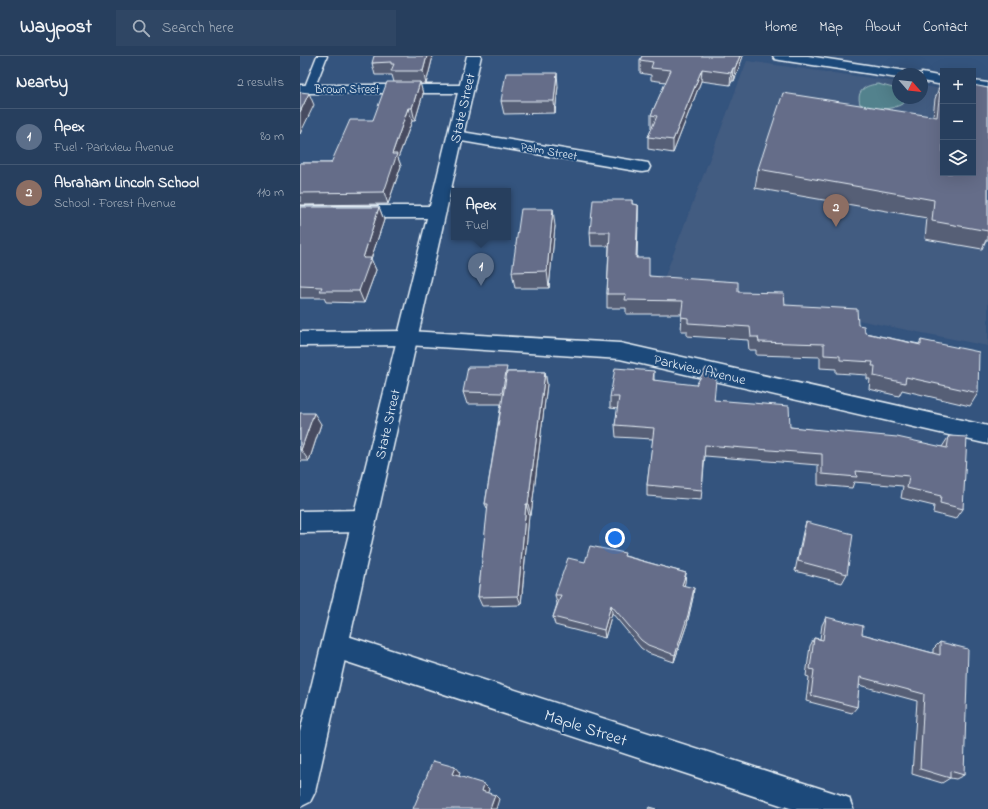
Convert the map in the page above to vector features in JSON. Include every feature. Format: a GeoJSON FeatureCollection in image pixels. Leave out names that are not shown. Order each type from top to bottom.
{"type":"FeatureCollection","features":[{"type":"Feature","properties":{"kind":"street","name":"State Street"},"geometry":{"type":"LineString","coordinates":[[300,792],[474,56]]}},
{"type":"Feature","properties":{"kind":"street"},"geometry":{"type":"LineString","coordinates":[[780,56],[892,73]]}},
{"type":"Feature","properties":{"kind":"street"},"geometry":{"type":"LineString","coordinates":[[928,78],[940,80]]}},
{"type":"Feature","properties":{"kind":"street"},"geometry":{"type":"LineString","coordinates":[[976,85],[988,87]]}},
{"type":"Feature","properties":{"kind":"street","name":"Brown Street"},"geometry":{"type":"LineString","coordinates":[[305,89],[467,89]]}},
{"type":"Feature","properties":{"kind":"street","name":"Palm Street"},"geometry":{"type":"LineString","coordinates":[[456,136],[642,167]]}},
{"type":"Feature","properties":{"kind":"street"},"geometry":{"type":"LineString","coordinates":[[300,212],[437,212]]}},
{"type":"Feature","properties":{"kind":"street","name":"Parkview Avenue"},"geometry":{"type":"LineString","coordinates":[[300,339],[408,338],[620,351],[988,435]]}},
{"type":"Feature","properties":{"kind":"street"},"geometry":{"type":"LineString","coordinates":[[300,522],[364,521]]}},
{"type":"Feature","properties":{"kind":"street","name":"Maple Street"},"geometry":{"type":"LineString","coordinates":[[335,645],[838,809]]}},
{"type":"Feature","properties":{"kind":"lane"},"geometry":{"type":"LineString","coordinates":[[305,89],[322,56]]}},
{"type":"Feature","properties":{"kind":"shaded area"},"geometry":{"type":"Polygon","coordinates":[[[747,61],[892,81],[892,104],[928,104],[928,87],[940,89],[940,176],[976,176],[976,157],[988,95],[988,346],[663,281],[747,61]]]}},
{"type":"Feature","properties":{"kind":"green space"},"geometry":{"type":"Polygon","coordinates":[[[878,84],[892,88],[892,104],[902,104],[882,109],[871,108],[860,104],[859,95],[863,89],[878,84]]]}},
{"type":"Feature","properties":{"kind":"building"},"geometry":{"type":"Polygon","coordinates":[[[374,56],[427,56],[423,71],[391,71],[394,64],[391,64],[391,62],[372,63],[374,56]]]}},
{"type":"Feature","properties":{"kind":"building"},"geometry":{"type":"Polygon","coordinates":[[[642,56],[740,56],[731,73],[702,69],[673,140],[648,137],[657,116],[651,115],[671,70],[651,68],[653,62],[640,60],[642,56]]]}},
{"type":"Feature","properties":{"kind":"building"},"geometry":{"type":"Polygon","coordinates":[[[506,73],[557,73],[554,101],[501,101],[506,73]]]}},
{"type":"Feature","properties":{"kind":"building"},"geometry":{"type":"Polygon","coordinates":[[[387,82],[420,82],[412,108],[408,108],[392,154],[397,154],[384,192],[300,193],[300,163],[331,163],[350,120],[373,120],[387,82]]]}},
{"type":"Feature","properties":{"kind":"building"},"geometry":{"type":"Polygon","coordinates":[[[976,86],[988,88],[988,231],[932,221],[934,200],[758,169],[783,93],[937,117],[940,90],[940,176],[976,176],[976,86]]]}},
{"type":"Feature","properties":{"kind":"building"},"geometry":{"type":"Polygon","coordinates":[[[300,92],[309,93],[300,112],[300,92]]]}},
{"type":"Feature","properties":{"kind":"building"},"geometry":{"type":"Polygon","coordinates":[[[593,200],[632,200],[632,204],[638,205],[636,258],[649,258],[649,276],[738,282],[738,292],[784,293],[785,305],[857,309],[858,325],[864,326],[865,333],[921,345],[921,340],[979,352],[978,393],[906,377],[905,383],[874,376],[875,366],[872,366],[873,362],[840,360],[840,356],[824,355],[824,344],[759,342],[758,337],[751,337],[750,327],[688,323],[688,318],[681,317],[683,301],[625,300],[626,294],[607,294],[610,232],[590,232],[593,200]]]}},
{"type":"Feature","properties":{"kind":"building"},"geometry":{"type":"Polygon","coordinates":[[[300,207],[379,207],[363,258],[371,258],[359,291],[320,291],[322,287],[300,286],[300,207]]]}},
{"type":"Feature","properties":{"kind":"building"},"geometry":{"type":"Polygon","coordinates":[[[521,209],[553,209],[547,271],[512,272],[521,209]]]}},
{"type":"Feature","properties":{"kind":"building"},"geometry":{"type":"Polygon","coordinates":[[[468,367],[507,367],[502,393],[463,392],[468,367]]]}},
{"type":"Feature","properties":{"kind":"building"},"geometry":{"type":"Polygon","coordinates":[[[615,368],[654,371],[653,380],[696,385],[706,368],[717,371],[714,400],[789,406],[790,427],[897,437],[947,448],[949,436],[967,437],[963,509],[940,503],[941,496],[907,488],[909,476],[856,471],[857,477],[822,474],[822,454],[705,445],[702,490],[647,485],[654,428],[615,425],[619,397],[610,397],[615,368]]]}},
{"type":"Feature","properties":{"kind":"building"},"geometry":{"type":"Polygon","coordinates":[[[507,372],[545,372],[528,504],[526,504],[518,596],[478,597],[488,504],[485,504],[507,372]]]}},
{"type":"Feature","properties":{"kind":"building"},"geometry":{"type":"Polygon","coordinates":[[[300,413],[314,413],[301,450],[300,450],[300,413]]]}},
{"type":"Feature","properties":{"kind":"building"},"geometry":{"type":"Polygon","coordinates":[[[806,522],[853,534],[847,574],[798,561],[806,522]]]}},
{"type":"Feature","properties":{"kind":"building"},"geometry":{"type":"Polygon","coordinates":[[[590,546],[625,553],[624,556],[686,573],[682,585],[694,588],[688,615],[675,655],[648,645],[641,640],[611,605],[604,630],[553,617],[561,595],[555,595],[568,558],[585,562],[590,546]]]}},
{"type":"Feature","properties":{"kind":"building"},"geometry":{"type":"Polygon","coordinates":[[[826,617],[863,626],[862,634],[940,655],[940,642],[968,649],[964,775],[950,771],[950,778],[920,769],[924,694],[860,677],[857,707],[811,695],[814,670],[810,669],[814,638],[823,640],[826,617]]]}},
{"type":"Feature","properties":{"kind":"building"},"geometry":{"type":"Polygon","coordinates":[[[433,761],[455,767],[452,774],[484,784],[482,791],[495,795],[490,809],[413,809],[433,761]]]}},
{"type":"Feature","properties":{"kind":"place","name":"Abraham Lincoln School"},"geometry":{"type":"Point","coordinates":[836,227]}},
{"type":"Feature","properties":{"kind":"place","name":"Apex"},"geometry":{"type":"Point","coordinates":[481,286]}}]}
